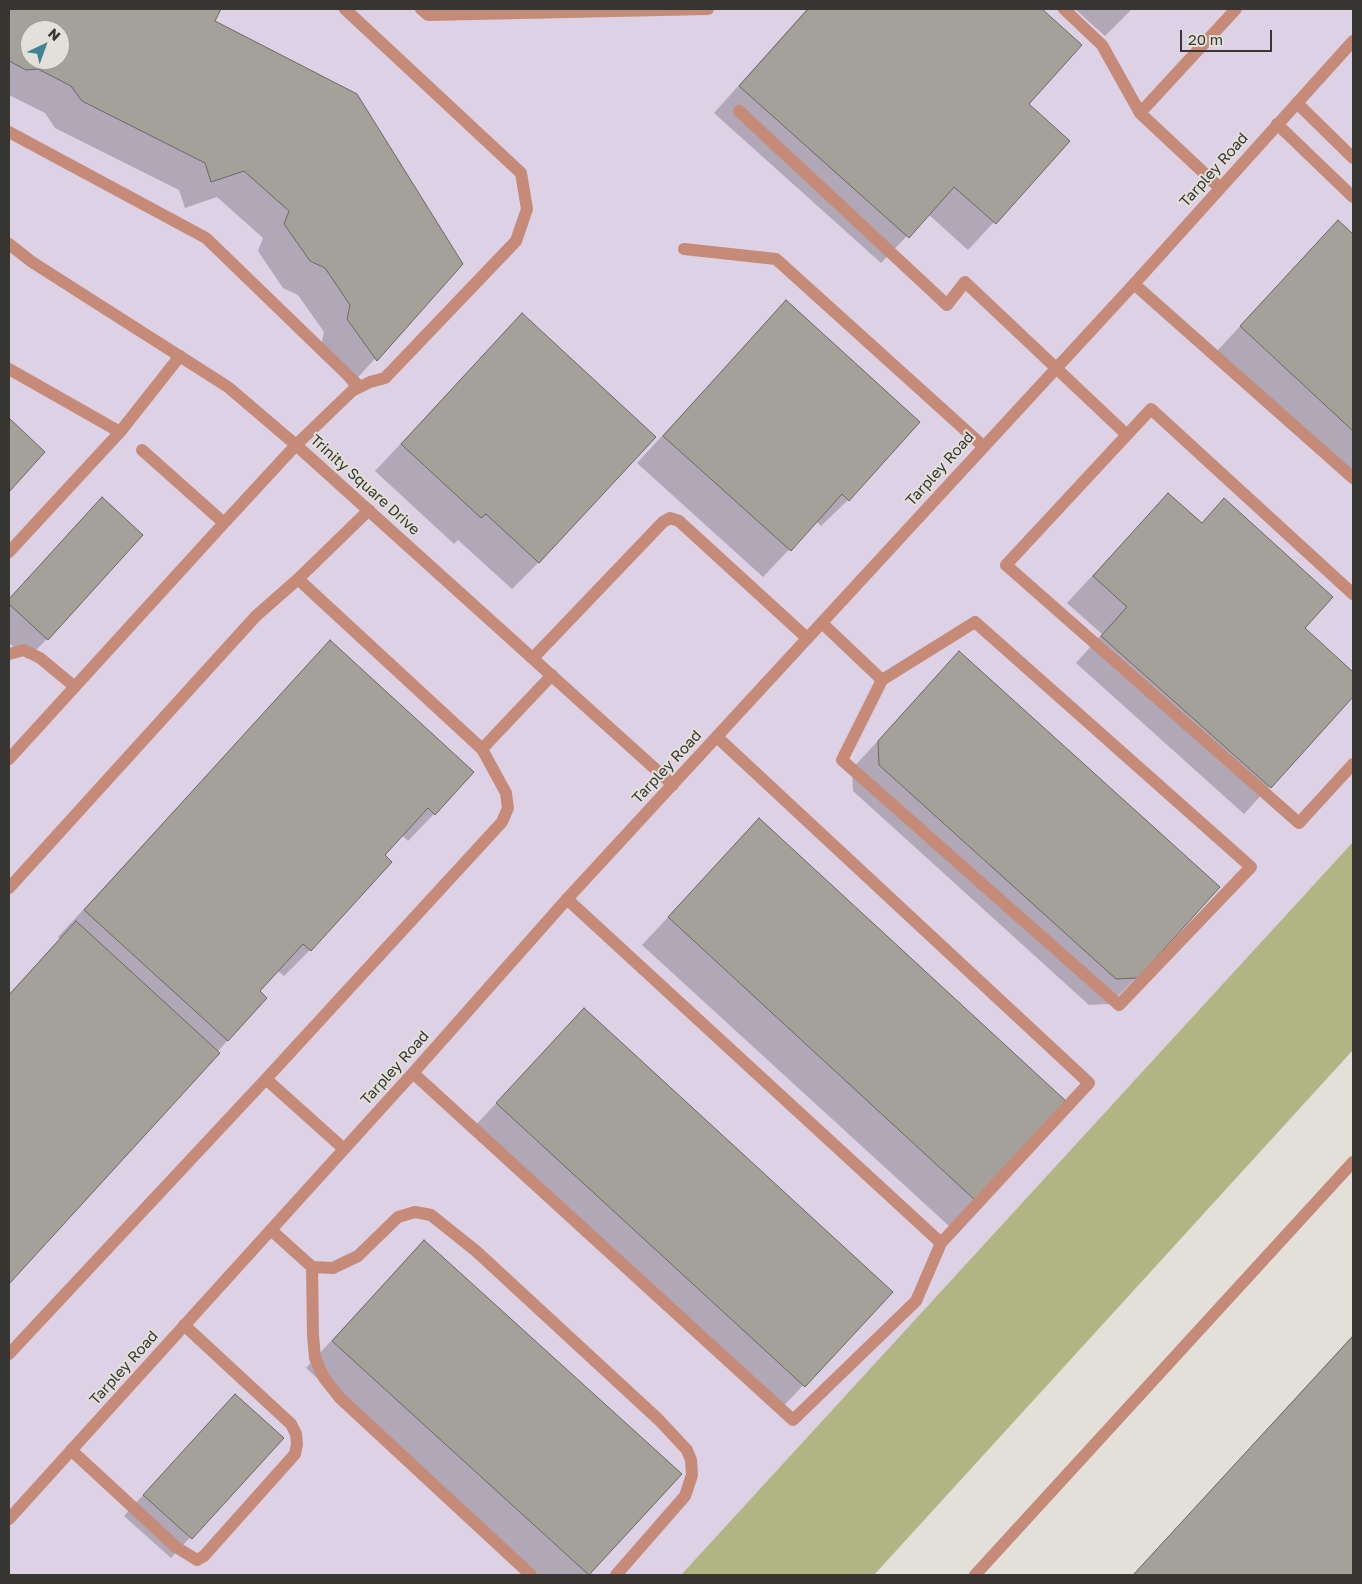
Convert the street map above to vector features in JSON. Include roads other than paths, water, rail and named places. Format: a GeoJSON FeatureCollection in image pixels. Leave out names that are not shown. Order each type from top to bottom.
{"type":"FeatureCollection","features":[{"type":"Feature","properties":{"kind":"street"},"geometry":{"type":"LineString","coordinates":[[9,759],[296,445],[352,391],[385,378],[516,241],[527,209],[522,174],[345,9]]}},
{"type":"Feature","properties":{"kind":"street"},"geometry":{"type":"LineString","coordinates":[[421,9],[428,15],[708,9]]}},
{"type":"Feature","properties":{"kind":"street"},"geometry":{"type":"LineString","coordinates":[[1064,9],[1102,45],[1140,113],[1220,188]]}},
{"type":"Feature","properties":{"kind":"street"},"geometry":{"type":"LineString","coordinates":[[1140,113],[1236,9]]}},
{"type":"Feature","properties":{"kind":"street","name":"Tarpley Road"},"geometry":{"type":"LineString","coordinates":[[10,1516],[413,1073],[567,899],[1134,284],[1353,41]]}},
{"type":"Feature","properties":{"kind":"street"},"geometry":{"type":"LineString","coordinates":[[1297,102],[1353,158]]}},
{"type":"Feature","properties":{"kind":"street"},"geometry":{"type":"LineString","coordinates":[[739,111],[947,304],[965,282],[1127,435]]}},
{"type":"Feature","properties":{"kind":"street"},"geometry":{"type":"LineString","coordinates":[[1277,124],[1353,197]]}},
{"type":"Feature","properties":{"kind":"street"},"geometry":{"type":"LineString","coordinates":[[9,132],[206,238],[360,387]]}},
{"type":"Feature","properties":{"kind":"street","name":"Trinity Square Drive"},"geometry":{"type":"LineString","coordinates":[[9,244],[32,262],[228,387],[369,510],[674,785]]}},
{"type":"Feature","properties":{"kind":"street"},"geometry":{"type":"LineString","coordinates":[[684,249],[776,259],[983,446]]}},
{"type":"Feature","properties":{"kind":"street"},"geometry":{"type":"LineString","coordinates":[[1134,284],[1353,478]]}},
{"type":"Feature","properties":{"kind":"street"},"geometry":{"type":"LineString","coordinates":[[9,552],[120,432],[180,356]]}},
{"type":"Feature","properties":{"kind":"street"},"geometry":{"type":"LineString","coordinates":[[9,369],[120,432]]}},
{"type":"Feature","properties":{"kind":"street"},"geometry":{"type":"LineString","coordinates":[[1353,594],[1151,409],[1006,565],[1300,823],[1353,764]]}},
{"type":"Feature","properties":{"kind":"street"},"geometry":{"type":"LineString","coordinates":[[142,450],[224,523]]}},
{"type":"Feature","properties":{"kind":"street"},"geometry":{"type":"LineString","coordinates":[[9,888],[256,616],[298,579],[369,510]]}},
{"type":"Feature","properties":{"kind":"street"},"geometry":{"type":"LineString","coordinates":[[533,658],[663,522],[670,518],[679,521],[807,638]]}},
{"type":"Feature","properties":{"kind":"street"},"geometry":{"type":"LineString","coordinates":[[9,1354],[266,1079],[502,822],[508,808],[506,793],[482,749],[298,579]]}},
{"type":"Feature","properties":{"kind":"street"},"geometry":{"type":"LineString","coordinates":[[822,622],[882,680]]}},
{"type":"Feature","properties":{"kind":"street"},"geometry":{"type":"LineString","coordinates":[[974,622],[1251,867],[1120,1005],[842,760],[882,680],[974,622]]}},
{"type":"Feature","properties":{"kind":"street"},"geometry":{"type":"LineString","coordinates":[[9,654],[24,650],[40,658],[75,686]]}},
{"type":"Feature","properties":{"kind":"street"},"geometry":{"type":"LineString","coordinates":[[482,749],[552,675]]}},
{"type":"Feature","properties":{"kind":"street"},"geometry":{"type":"LineString","coordinates":[[413,1073],[793,1420],[916,1301],[941,1242],[1090,1083],[717,737]]}},
{"type":"Feature","properties":{"kind":"street"},"geometry":{"type":"LineString","coordinates":[[567,899],[941,1242]]}},
{"type":"Feature","properties":{"kind":"street"},"geometry":{"type":"LineString","coordinates":[[266,1079],[344,1149]]}},
{"type":"Feature","properties":{"kind":"street"},"geometry":{"type":"LineString","coordinates":[[975,1575],[1353,1162]]}},
{"type":"Feature","properties":{"kind":"street"},"geometry":{"type":"LineString","coordinates":[[271,1230],[312,1266],[333,1268],[358,1256],[398,1217],[415,1212],[431,1215],[476,1251],[659,1420],[688,1450],[692,1475],[685,1496],[616,1575]]}},
{"type":"Feature","properties":{"kind":"street"},"geometry":{"type":"LineString","coordinates":[[312,1266],[315,1358],[324,1378],[340,1398],[531,1575]]}},
{"type":"Feature","properties":{"kind":"street"},"geometry":{"type":"LineString","coordinates":[[72,1450],[176,1547],[197,1560],[204,1556],[295,1454],[297,1444],[296,1434],[291,1424],[184,1325]]}}]}
